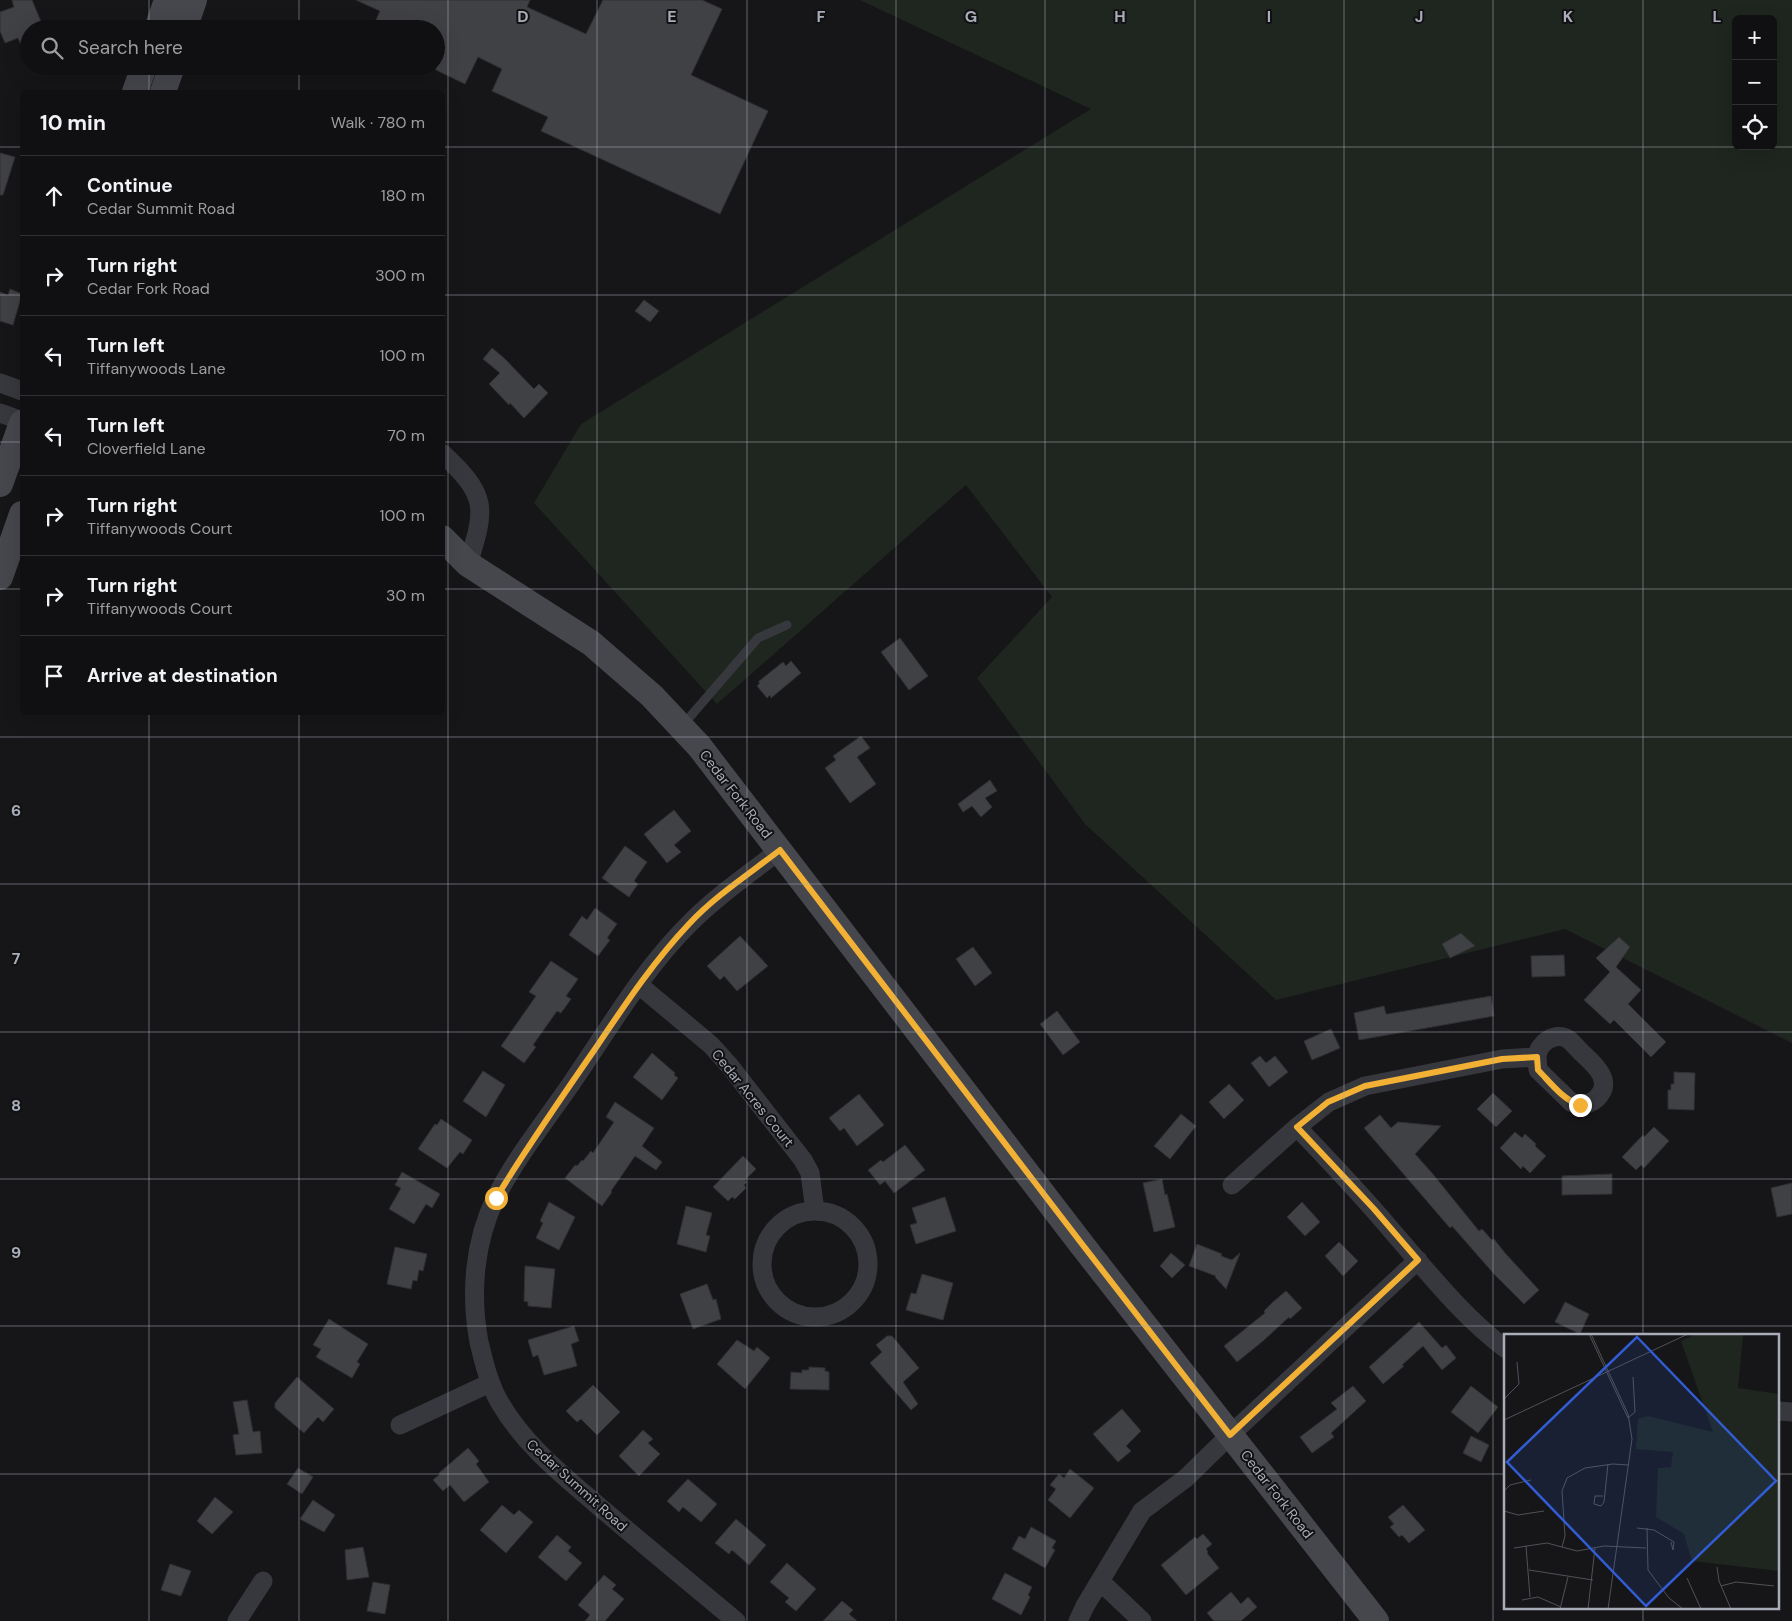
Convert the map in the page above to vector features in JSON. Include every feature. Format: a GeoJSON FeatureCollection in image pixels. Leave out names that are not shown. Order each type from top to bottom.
{"type":"FeatureCollection","features":[{"type":"Feature","properties":{"kind":"street"},"geometry":{"type":"LineString","coordinates":[[160,20],[167,0]]}},
{"type":"Feature","properties":{"kind":"street"},"geometry":{"type":"LineString","coordinates":[[187,20],[194,0]]}},
{"type":"Feature","properties":{"kind":"street"},"geometry":{"type":"LineString","coordinates":[[136,90],[141,75]]}},
{"type":"Feature","properties":{"kind":"street"},"geometry":{"type":"LineString","coordinates":[[164,90],[169,75]]}},
{"type":"Feature","properties":{"kind":"street"},"geometry":{"type":"LineString","coordinates":[[0,383],[20,390]]}},
{"type":"Feature","properties":{"kind":"street"},"geometry":{"type":"LineString","coordinates":[[0,413],[20,421]]}},
{"type":"Feature","properties":{"kind":"street"},"geometry":{"type":"LineString","coordinates":[[0,484],[20,428]]}},
{"type":"Feature","properties":{"kind":"street"},"geometry":{"type":"LineString","coordinates":[[445,457],[472,484],[480,505],[480,525],[468,564],[445,567]]}},
{"type":"Feature","properties":{"kind":"street"},"geometry":{"type":"LineString","coordinates":[[0,578],[20,520]]}},
{"type":"Feature","properties":{"kind":"street","name":"Cedar Fork Road"},"geometry":{"type":"LineString","coordinates":[[445,541],[468,564],[591,643],[624,670],[682,726],[728,782],[1076,1237],[1376,1621]]}},
{"type":"Feature","properties":{"kind":"street","name":"Cedar Summit Road"},"geometry":{"type":"LineString","coordinates":[[736,1621],[631,1534],[527,1442],[510,1419],[490,1383],[477,1330],[473,1297],[476,1265],[483,1234],[496,1198],[522,1156],[639,985],[666,949],[690,923],[714,901],[780,850]]}},
{"type":"Feature","properties":{"kind":"street","name":"Cedar Acres Court"},"geometry":{"type":"LineString","coordinates":[[639,985],[711,1046],[744,1083],[803,1160],[811,1179],[815,1211]]}},
{"type":"Feature","properties":{"kind":"street"},"geometry":{"type":"LineString","coordinates":[[1232,1185],[1328,1102],[1365,1086],[1502,1059],[1537,1057]]}},
{"type":"Feature","properties":{"kind":"street"},"geometry":{"type":"LineString","coordinates":[[1297,1127],[1374,1209],[1466,1315],[1491,1338],[1504,1347]]}},
{"type":"Feature","properties":{"kind":"street"},"geometry":{"type":"LineString","coordinates":[[815,1211],[827,1212],[838,1216],[853,1227],[863,1242],[867,1253],[868,1265],[867,1277],[863,1288],[848,1307],[837,1313],[814,1318],[802,1316],[780,1306],[766,1287],[761,1264],[765,1246],[773,1230],[792,1216],[815,1211]]}},
{"type":"Feature","properties":{"kind":"street"},"geometry":{"type":"LineString","coordinates":[[1078,1621],[1142,1511],[1186,1478],[1418,1260]]}},
{"type":"Feature","properties":{"kind":"street"},"geometry":{"type":"LineString","coordinates":[[400,1425],[490,1383]]}},
{"type":"Feature","properties":{"kind":"street"},"geometry":{"type":"LineString","coordinates":[[237,1621],[263,1581]]}},
{"type":"Feature","properties":{"kind":"street"},"geometry":{"type":"LineString","coordinates":[[1100,1581],[1142,1621]]}},
{"type":"Feature","properties":{"kind":"lane"},"geometry":{"type":"LineString","coordinates":[[682,726],[758,638],[787,625]]}},
{"type":"Feature","properties":{"kind":"shaded area"},"geometry":{"type":"Polygon","coordinates":[[[860,0],[1792,0],[1792,1043],[1565,929],[1276,1000],[1085,824],[977,678],[1052,597],[966,485],[717,704],[534,503],[581,424],[1091,109],[860,0]]]}},
{"type":"Feature","properties":{"kind":"building"},"geometry":{"type":"Polygon","coordinates":[[[12,0],[32,0],[40,20],[20,20],[20,43],[18,38],[5,43],[0,31],[0,12],[14,7],[12,0]]]}},
{"type":"Feature","properties":{"kind":"building"},"geometry":{"type":"Polygon","coordinates":[[[356,0],[530,0],[527,7],[586,34],[603,0],[702,0],[722,9],[691,75],[768,111],[720,214],[541,131],[548,117],[492,91],[502,69],[478,57],[465,84],[445,74],[445,20],[376,20],[380,11],[356,0]]]}},
{"type":"Feature","properties":{"kind":"building"},"geometry":{"type":"Polygon","coordinates":[[[0,153],[15,157],[3,195],[0,195],[0,153]]]}},
{"type":"Feature","properties":{"kind":"building"},"geometry":{"type":"Polygon","coordinates":[[[10,289],[20,293],[20,301],[13,325],[0,321],[0,292],[8,295],[10,289]]]}},
{"type":"Feature","properties":{"kind":"building"},"geometry":{"type":"Polygon","coordinates":[[[644,300],[659,311],[650,322],[635,311],[644,300]]]}},
{"type":"Feature","properties":{"kind":"building"},"geometry":{"type":"Polygon","coordinates":[[[492,348],[534,389],[539,384],[548,393],[524,418],[489,384],[500,373],[483,359],[492,348]]]}},
{"type":"Feature","properties":{"kind":"building"},"geometry":{"type":"Polygon","coordinates":[[[900,638],[928,676],[909,690],[881,652],[900,638]]]}},
{"type":"Feature","properties":{"kind":"building"},"geometry":{"type":"Polygon","coordinates":[[[791,661],[801,673],[771,698],[770,695],[767,698],[757,686],[760,683],[758,682],[783,662],[786,666],[791,661]]]}},
{"type":"Feature","properties":{"kind":"building"},"geometry":{"type":"Polygon","coordinates":[[[861,736],[870,748],[857,757],[876,784],[850,803],[825,768],[836,760],[833,756],[861,736]]]}},
{"type":"Feature","properties":{"kind":"building"},"geometry":{"type":"Polygon","coordinates":[[[990,780],[997,791],[985,798],[992,807],[981,817],[972,806],[963,812],[958,804],[990,780]]]}},
{"type":"Feature","properties":{"kind":"building"},"geometry":{"type":"Polygon","coordinates":[[[674,810],[691,831],[674,845],[681,852],[667,863],[644,834],[674,810]]]}},
{"type":"Feature","properties":{"kind":"building"},"geometry":{"type":"Polygon","coordinates":[[[625,846],[647,862],[634,881],[638,884],[629,897],[602,878],[625,846]]]}},
{"type":"Feature","properties":{"kind":"building"},"geometry":{"type":"Polygon","coordinates":[[[595,908],[617,924],[607,938],[610,940],[598,956],[569,935],[582,916],[587,920],[595,908]]]}},
{"type":"Feature","properties":{"kind":"building"},"geometry":{"type":"Polygon","coordinates":[[[1461,933],[1475,946],[1450,958],[1442,944],[1461,933]]]}},
{"type":"Feature","properties":{"kind":"building"},"geometry":{"type":"Polygon","coordinates":[[[740,936],[768,966],[737,991],[724,976],[720,980],[707,966],[740,936]]]}},
{"type":"Feature","properties":{"kind":"building"},"geometry":{"type":"Polygon","coordinates":[[[1619,937],[1630,947],[1616,967],[1641,990],[1628,1004],[1666,1042],[1651,1057],[1614,1020],[1610,1024],[1584,1000],[1610,972],[1596,958],[1619,937]]]}},
{"type":"Feature","properties":{"kind":"building"},"geometry":{"type":"Polygon","coordinates":[[[973,947],[992,973],[975,986],[956,959],[973,947]]]}},
{"type":"Feature","properties":{"kind":"building"},"geometry":{"type":"Polygon","coordinates":[[[1564,955],[1565,976],[1532,977],[1531,956],[1564,955]]]}},
{"type":"Feature","properties":{"kind":"building"},"geometry":{"type":"Polygon","coordinates":[[[551,961],[578,979],[566,996],[571,999],[561,1013],[557,1011],[533,1045],[536,1047],[524,1063],[501,1046],[536,996],[529,992],[551,961]]]}},
{"type":"Feature","properties":{"kind":"building"},"geometry":{"type":"Polygon","coordinates":[[[1491,996],[1494,1016],[1359,1040],[1354,1013],[1384,1006],[1386,1014],[1388,1014],[1491,996]]]}},
{"type":"Feature","properties":{"kind":"building"},"geometry":{"type":"Polygon","coordinates":[[[1057,1011],[1080,1042],[1063,1055],[1040,1024],[1057,1011]]]}},
{"type":"Feature","properties":{"kind":"building"},"geometry":{"type":"Polygon","coordinates":[[[1331,1029],[1340,1048],[1312,1060],[1304,1041],[1331,1029]]]}},
{"type":"Feature","properties":{"kind":"building"},"geometry":{"type":"Polygon","coordinates":[[[652,1053],[675,1073],[674,1075],[678,1078],[662,1100],[633,1077],[652,1053]]]}},
{"type":"Feature","properties":{"kind":"building"},"geometry":{"type":"Polygon","coordinates":[[[1260,1056],[1266,1063],[1275,1056],[1288,1072],[1269,1087],[1251,1063],[1260,1056]]]}},
{"type":"Feature","properties":{"kind":"building"},"geometry":{"type":"Polygon","coordinates":[[[483,1071],[505,1085],[486,1117],[463,1101],[483,1071]]]}},
{"type":"Feature","properties":{"kind":"building"},"geometry":{"type":"Polygon","coordinates":[[[1674,1072],[1695,1073],[1694,1110],[1668,1109],[1668,1090],[1671,1090],[1671,1084],[1674,1084],[1674,1072]]]}},
{"type":"Feature","properties":{"kind":"building"},"geometry":{"type":"Polygon","coordinates":[[[1229,1084],[1244,1100],[1224,1119],[1209,1102],[1229,1084]]]}},
{"type":"Feature","properties":{"kind":"building"},"geometry":{"type":"Polygon","coordinates":[[[1493,1093],[1512,1111],[1496,1127],[1477,1109],[1493,1093]]]}},
{"type":"Feature","properties":{"kind":"building"},"geometry":{"type":"Polygon","coordinates":[[[859,1094],[884,1125],[857,1146],[844,1128],[840,1131],[829,1118],[859,1094]]]}},
{"type":"Feature","properties":{"kind":"building"},"geometry":{"type":"Polygon","coordinates":[[[615,1102],[654,1128],[642,1146],[662,1162],[656,1170],[635,1156],[602,1206],[565,1178],[575,1165],[577,1166],[583,1161],[591,1151],[593,1153],[614,1122],[606,1117],[615,1102]]]}},
{"type":"Feature","properties":{"kind":"building"},"geometry":{"type":"Polygon","coordinates":[[[1181,1114],[1196,1126],[1170,1159],[1154,1146],[1181,1114]]]}},
{"type":"Feature","properties":{"kind":"building"},"geometry":{"type":"Polygon","coordinates":[[[1380,1115],[1391,1128],[1398,1122],[1441,1126],[1415,1154],[1479,1231],[1482,1229],[1492,1240],[1494,1239],[1539,1290],[1524,1304],[1494,1274],[1452,1226],[1450,1228],[1364,1128],[1380,1115]]]}},
{"type":"Feature","properties":{"kind":"building"},"geometry":{"type":"Polygon","coordinates":[[[441,1119],[472,1140],[463,1154],[460,1152],[447,1168],[418,1149],[435,1124],[437,1125],[441,1119]]]}},
{"type":"Feature","properties":{"kind":"building"},"geometry":{"type":"Polygon","coordinates":[[[1654,1127],[1669,1141],[1644,1168],[1641,1165],[1636,1170],[1622,1157],[1643,1135],[1644,1137],[1654,1127]]]}},
{"type":"Feature","properties":{"kind":"building"},"geometry":{"type":"Polygon","coordinates":[[[1515,1132],[1522,1138],[1525,1134],[1546,1156],[1530,1173],[1523,1166],[1521,1169],[1500,1148],[1515,1132]]]}},
{"type":"Feature","properties":{"kind":"building"},"geometry":{"type":"Polygon","coordinates":[[[905,1145],[925,1170],[894,1193],[885,1181],[880,1185],[868,1170],[881,1160],[883,1162],[905,1145]]]}},
{"type":"Feature","properties":{"kind":"building"},"geometry":{"type":"Polygon","coordinates":[[[743,1156],[756,1169],[745,1180],[747,1182],[744,1185],[746,1188],[735,1199],[732,1197],[728,1201],[713,1187],[743,1156]]]}},
{"type":"Feature","properties":{"kind":"building"},"geometry":{"type":"Polygon","coordinates":[[[402,1172],[440,1194],[432,1208],[426,1204],[414,1224],[389,1209],[401,1188],[395,1185],[402,1172]]]}},
{"type":"Feature","properties":{"kind":"building"},"geometry":{"type":"Polygon","coordinates":[[[1612,1174],[1612,1194],[1562,1195],[1562,1176],[1612,1174]]]}},
{"type":"Feature","properties":{"kind":"building"},"geometry":{"type":"Polygon","coordinates":[[[1162,1179],[1175,1227],[1154,1232],[1143,1183],[1162,1179]]]}},
{"type":"Feature","properties":{"kind":"building"},"geometry":{"type":"Polygon","coordinates":[[[1792,1183],[1792,1214],[1777,1217],[1771,1188],[1792,1183]]]}},
{"type":"Feature","properties":{"kind":"building"},"geometry":{"type":"Polygon","coordinates":[[[945,1197],[956,1231],[916,1244],[910,1225],[917,1223],[912,1208],[945,1197]]]}},
{"type":"Feature","properties":{"kind":"building"},"geometry":{"type":"Polygon","coordinates":[[[549,1202],[575,1217],[559,1250],[536,1238],[543,1223],[540,1221],[549,1202]]]}},
{"type":"Feature","properties":{"kind":"building"},"geometry":{"type":"Polygon","coordinates":[[[1302,1202],[1320,1222],[1305,1236],[1287,1217],[1302,1202]]]}},
{"type":"Feature","properties":{"kind":"building"},"geometry":{"type":"Polygon","coordinates":[[[686,1206],[712,1213],[706,1235],[710,1236],[706,1252],[677,1244],[686,1206]]]}},
{"type":"Feature","properties":{"kind":"building"},"geometry":{"type":"Polygon","coordinates":[[[1339,1242],[1358,1261],[1343,1276],[1325,1256],[1339,1242]]]}},
{"type":"Feature","properties":{"kind":"building"},"geometry":{"type":"Polygon","coordinates":[[[1197,1244],[1232,1260],[1240,1253],[1226,1289],[1216,1276],[1189,1266],[1197,1244]]]}},
{"type":"Feature","properties":{"kind":"building"},"geometry":{"type":"Polygon","coordinates":[[[395,1247],[427,1254],[423,1271],[419,1270],[417,1281],[413,1280],[411,1289],[387,1284],[395,1247]]]}},
{"type":"Feature","properties":{"kind":"building"},"geometry":{"type":"Polygon","coordinates":[[[1171,1253],[1185,1265],[1172,1278],[1160,1266],[1171,1253]]]}},
{"type":"Feature","properties":{"kind":"building"},"geometry":{"type":"Polygon","coordinates":[[[525,1266],[555,1269],[551,1308],[528,1306],[528,1302],[524,1301],[525,1266]]]}},
{"type":"Feature","properties":{"kind":"building"},"geometry":{"type":"Polygon","coordinates":[[[922,1274],[953,1283],[943,1320],[906,1310],[911,1293],[916,1294],[922,1274]]]}},
{"type":"Feature","properties":{"kind":"building"},"geometry":{"type":"Polygon","coordinates":[[[707,1284],[713,1300],[716,1299],[721,1319],[693,1329],[680,1294],[707,1284]]]}},
{"type":"Feature","properties":{"kind":"building"},"geometry":{"type":"Polygon","coordinates":[[[1286,1291],[1302,1308],[1237,1362],[1224,1346],[1265,1313],[1264,1311],[1286,1291]]]}},
{"type":"Feature","properties":{"kind":"building"},"geometry":{"type":"Polygon","coordinates":[[[1565,1302],[1589,1314],[1580,1334],[1555,1322],[1565,1302]]]}},
{"type":"Feature","properties":{"kind":"building"},"geometry":{"type":"Polygon","coordinates":[[[329,1319],[368,1344],[357,1362],[360,1364],[352,1378],[316,1357],[321,1349],[313,1345],[329,1319]]]}},
{"type":"Feature","properties":{"kind":"building"},"geometry":{"type":"Polygon","coordinates":[[[1419,1322],[1442,1348],[1446,1345],[1456,1358],[1442,1370],[1423,1346],[1383,1384],[1369,1367],[1419,1322]]]}},
{"type":"Feature","properties":{"kind":"building"},"geometry":{"type":"Polygon","coordinates":[[[574,1326],[579,1341],[571,1344],[577,1366],[544,1375],[538,1355],[533,1357],[528,1340],[574,1326]]]}},
{"type":"Feature","properties":{"kind":"building"},"geometry":{"type":"Polygon","coordinates":[[[887,1336],[892,1336],[919,1368],[903,1382],[918,1404],[911,1410],[870,1363],[882,1352],[876,1345],[887,1336]]]}},
{"type":"Feature","properties":{"kind":"building"},"geometry":{"type":"Polygon","coordinates":[[[737,1340],[754,1351],[757,1347],[770,1358],[745,1389],[717,1364],[737,1340]]]}},
{"type":"Feature","properties":{"kind":"building"},"geometry":{"type":"Polygon","coordinates":[[[809,1367],[825,1368],[825,1371],[829,1372],[829,1390],[790,1389],[791,1372],[802,1373],[802,1370],[809,1370],[809,1367]]]}},
{"type":"Feature","properties":{"kind":"building"},"geometry":{"type":"Polygon","coordinates":[[[297,1377],[334,1409],[323,1422],[318,1417],[304,1433],[275,1408],[275,1403],[297,1377]]]}},
{"type":"Feature","properties":{"kind":"building"},"geometry":{"type":"Polygon","coordinates":[[[593,1385],[620,1412],[597,1435],[581,1419],[577,1422],[566,1411],[593,1385]]]}},
{"type":"Feature","properties":{"kind":"building"},"geometry":{"type":"Polygon","coordinates":[[[1353,1386],[1366,1401],[1331,1433],[1334,1437],[1312,1453],[1300,1437],[1337,1409],[1331,1403],[1353,1386]]]}},
{"type":"Feature","properties":{"kind":"building"},"geometry":{"type":"Polygon","coordinates":[[[1471,1386],[1498,1407],[1478,1433],[1451,1412],[1471,1386]]]}},
{"type":"Feature","properties":{"kind":"building"},"geometry":{"type":"Polygon","coordinates":[[[247,1400],[253,1432],[260,1431],[262,1453],[236,1455],[233,1435],[239,1434],[233,1402],[247,1400]]]}},
{"type":"Feature","properties":{"kind":"building"},"geometry":{"type":"Polygon","coordinates":[[[1122,1409],[1141,1431],[1126,1446],[1131,1451],[1118,1462],[1093,1434],[1122,1409]]]}},
{"type":"Feature","properties":{"kind":"building"},"geometry":{"type":"Polygon","coordinates":[[[643,1430],[653,1439],[648,1443],[660,1454],[639,1476],[619,1456],[643,1430]]]}},
{"type":"Feature","properties":{"kind":"building"},"geometry":{"type":"Polygon","coordinates":[[[1471,1436],[1489,1445],[1481,1462],[1463,1453],[1471,1436]]]}},
{"type":"Feature","properties":{"kind":"building"},"geometry":{"type":"Polygon","coordinates":[[[468,1448],[479,1461],[476,1464],[489,1482],[464,1502],[450,1485],[443,1491],[433,1480],[468,1448]]]}},
{"type":"Feature","properties":{"kind":"building"},"geometry":{"type":"Polygon","coordinates":[[[298,1468],[313,1477],[302,1494],[287,1484],[298,1468]]]}},
{"type":"Feature","properties":{"kind":"building"},"geometry":{"type":"Polygon","coordinates":[[[1070,1469],[1094,1488],[1070,1518],[1048,1500],[1056,1489],[1050,1485],[1059,1474],[1064,1478],[1070,1469]]]}},
{"type":"Feature","properties":{"kind":"building"},"geometry":{"type":"Polygon","coordinates":[[[688,1479],[717,1504],[701,1522],[683,1507],[679,1512],[667,1501],[688,1479]]]}},
{"type":"Feature","properties":{"kind":"building"},"geometry":{"type":"Polygon","coordinates":[[[215,1497],[233,1512],[212,1534],[197,1521],[215,1497]]]}},
{"type":"Feature","properties":{"kind":"building"},"geometry":{"type":"Polygon","coordinates":[[[313,1500],[335,1515],[324,1532],[300,1519],[313,1500]]]}},
{"type":"Feature","properties":{"kind":"building"},"geometry":{"type":"Polygon","coordinates":[[[502,1505],[514,1515],[519,1510],[533,1522],[506,1553],[480,1530],[502,1505]]]}},
{"type":"Feature","properties":{"kind":"building"},"geometry":{"type":"Polygon","coordinates":[[[1403,1505],[1425,1530],[1409,1543],[1402,1535],[1399,1537],[1390,1527],[1394,1524],[1388,1517],[1403,1505]]]}},
{"type":"Feature","properties":{"kind":"building"},"geometry":{"type":"Polygon","coordinates":[[[736,1519],[766,1545],[749,1565],[732,1550],[729,1554],[715,1543],[736,1519]]]}},
{"type":"Feature","properties":{"kind":"building"},"geometry":{"type":"Polygon","coordinates":[[[1031,1527],[1056,1541],[1052,1548],[1055,1550],[1045,1568],[1012,1549],[1019,1536],[1025,1539],[1031,1527]]]}},
{"type":"Feature","properties":{"kind":"building"},"geometry":{"type":"Polygon","coordinates":[[[1203,1534],[1212,1544],[1206,1549],[1207,1553],[1219,1568],[1186,1595],[1161,1565],[1195,1537],[1197,1539],[1203,1534]]]}},
{"type":"Feature","properties":{"kind":"building"},"geometry":{"type":"Polygon","coordinates":[[[557,1535],[571,1547],[568,1551],[582,1563],[566,1581],[538,1557],[557,1535]]]}},
{"type":"Feature","properties":{"kind":"building"},"geometry":{"type":"Polygon","coordinates":[[[363,1547],[369,1577],[347,1580],[345,1550],[363,1547]]]}},
{"type":"Feature","properties":{"kind":"building"},"geometry":{"type":"Polygon","coordinates":[[[787,1563],[816,1589],[796,1611],[785,1602],[789,1598],[770,1582],[787,1563]]]}},
{"type":"Feature","properties":{"kind":"building"},"geometry":{"type":"Polygon","coordinates":[[[170,1564],[191,1571],[181,1596],[161,1590],[170,1564]]]}},
{"type":"Feature","properties":{"kind":"building"},"geometry":{"type":"Polygon","coordinates":[[[1005,1573],[1032,1587],[1028,1595],[1030,1597],[1021,1615],[992,1599],[1005,1573]]]}},
{"type":"Feature","properties":{"kind":"building"},"geometry":{"type":"Polygon","coordinates":[[[604,1575],[616,1585],[612,1589],[624,1599],[605,1621],[585,1621],[590,1615],[578,1605],[604,1575]]]}},
{"type":"Feature","properties":{"kind":"building"},"geometry":{"type":"Polygon","coordinates":[[[373,1582],[390,1585],[385,1614],[367,1611],[373,1582]]]}},
{"type":"Feature","properties":{"kind":"building"},"geometry":{"type":"Polygon","coordinates":[[[1231,1592],[1241,1604],[1248,1597],[1257,1607],[1241,1621],[1214,1621],[1207,1613],[1231,1592]]]}},
{"type":"Feature","properties":{"kind":"building"},"geometry":{"type":"Polygon","coordinates":[[[842,1601],[853,1610],[849,1614],[857,1621],[823,1621],[842,1601]]]}},
{"type":"Feature","properties":{"kind":"route"},"geometry":{"type":"LineString","coordinates":[[496,1198],[522,1156],[639,985],[666,949],[714,901],[780,850],[1230,1435],[1418,1260],[1374,1209],[1297,1127],[1328,1102],[1365,1086],[1465,1065],[1520,1057],[1537,1057],[1538,1070],[1566,1098],[1572,1103],[1580,1105]]}}]}
